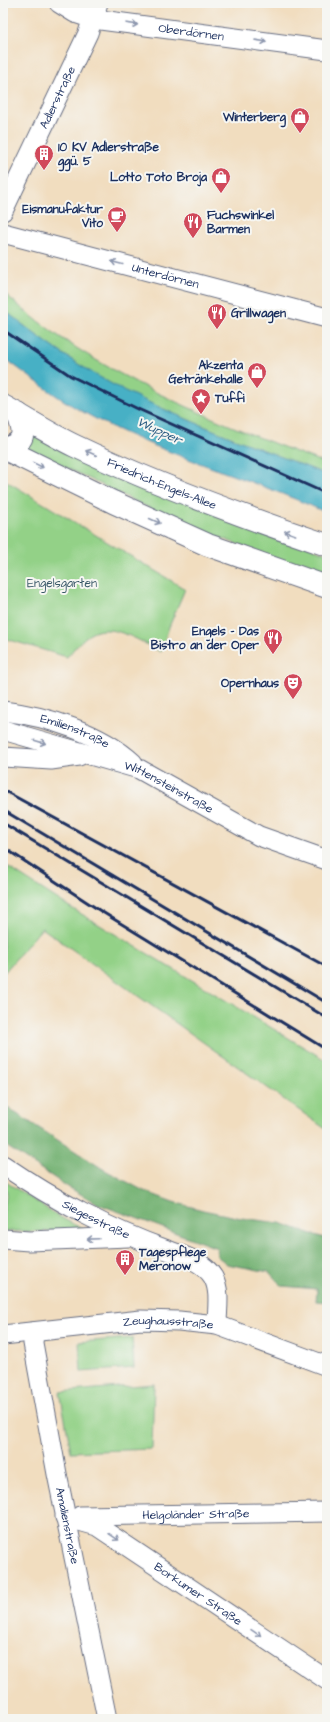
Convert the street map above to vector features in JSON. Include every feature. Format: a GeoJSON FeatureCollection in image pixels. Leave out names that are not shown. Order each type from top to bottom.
{"type":"FeatureCollection","features":[{"type":"Feature","properties":{"kind":"main road"},"geometry":{"type":"LineString","coordinates":[[4,448],[14,445],[22,438],[24,431],[11,410]]}},
{"type":"Feature","properties":{"kind":"main road","name":"Friedrich-Engels-Allee"},"geometry":{"type":"LineString","coordinates":[[11,410],[74,445],[152,481],[231,513],[327,545]]}},
{"type":"Feature","properties":{"kind":"main road"},"geometry":{"type":"LineString","coordinates":[[4,448],[113,502],[208,545],[327,588]]}},
{"type":"Feature","properties":{"kind":"street","name":"Oberdörnen"},"geometry":{"type":"LineString","coordinates":[[59,3],[75,13],[96,11],[327,50]]}},
{"type":"Feature","properties":{"kind":"street","name":"Adlerstraße"},"geometry":{"type":"LineString","coordinates":[[3,211],[96,11]]}},
{"type":"Feature","properties":{"kind":"street","name":"Unterdörnen"},"geometry":{"type":"LineString","coordinates":[[3,233],[327,318]]}},
{"type":"Feature","properties":{"kind":"street","name":"Emilienstraße"},"geometry":{"type":"LineString","coordinates":[[12,712],[55,721],[79,730],[123,753],[139,769]]}},
{"type":"Feature","properties":{"kind":"street","name":"Wittensteinstraße"},"geometry":{"type":"LineString","coordinates":[[3,730],[139,769],[259,836],[327,860]]}},
{"type":"Feature","properties":{"kind":"street","name":"Emilienstraße"},"geometry":{"type":"LineString","coordinates":[[3,757],[51,760],[87,755]]}},
{"type":"Feature","properties":{"kind":"street","name":"Siegesstraße"},"geometry":{"type":"LineString","coordinates":[[3,1165],[79,1212],[132,1237],[191,1258],[203,1266],[213,1277],[216,1286],[218,1296],[216,1325]]}},
{"type":"Feature","properties":{"kind":"street"},"geometry":{"type":"LineString","coordinates":[[3,1239],[29,1241],[132,1237]]}},
{"type":"Feature","properties":{"kind":"street","name":"Zeughausstraße"},"geometry":{"type":"LineString","coordinates":[[3,1334],[141,1320],[179,1321],[216,1325],[327,1366]]}},
{"type":"Feature","properties":{"kind":"street","name":"Amalienstraße"},"geometry":{"type":"LineString","coordinates":[[34,1332],[33,1344],[65,1517],[106,1719]]}},
{"type":"Feature","properties":{"kind":"street","name":"Helgoländer Straße"},"geometry":{"type":"LineString","coordinates":[[65,1517],[327,1512]]}},
{"type":"Feature","properties":{"kind":"street","name":"Borkumer Straße"},"geometry":{"type":"LineString","coordinates":[[65,1517],[97,1526],[327,1680]]}},
{"type":"Feature","properties":{"kind":"green space"},"geometry":{"type":"Polygon","coordinates":[[[3,292],[38,321],[76,348],[116,371],[157,393],[199,412],[327,464],[327,475],[176,415],[127,392],[94,374],[32,332],[3,309],[3,292]]]}},
{"type":"Feature","properties":{"kind":"green space"},"geometry":{"type":"Polygon","coordinates":[[[32,435],[327,554],[327,578],[176,521],[26,448],[32,435]]]}},
{"type":"Feature","properties":{"kind":"green space","name":"Engelsgarten"},"geometry":{"type":"Polygon","coordinates":[[[3,479],[185,589],[169,627],[161,652],[128,635],[109,630],[100,630],[88,635],[67,657],[3,638],[3,479]]]}},
{"type":"Feature","properties":{"kind":"green space"},"geometry":{"type":"Polygon","coordinates":[[[3,864],[68,906],[327,1061],[327,1130],[42,928],[3,974],[3,864]]]}},
{"type":"Feature","properties":{"kind":"green space"},"geometry":{"type":"Polygon","coordinates":[[[3,1105],[103,1169],[144,1191],[173,1202],[203,1210],[241,1218],[280,1223],[327,1239],[327,1302],[316,1301],[317,1289],[282,1286],[269,1272],[227,1264],[217,1256],[217,1248],[98,1204],[68,1187],[3,1144],[3,1105]]]}},
{"type":"Feature","properties":{"kind":"green space"},"geometry":{"type":"Polygon","coordinates":[[[3,1180],[60,1217],[88,1232],[3,1231],[3,1213],[7,1191],[3,1188],[3,1180]]]}},
{"type":"Feature","properties":{"kind":"green space"},"geometry":{"type":"Polygon","coordinates":[[[132,1338],[134,1368],[81,1372],[79,1342],[132,1338]]]}},
{"type":"Feature","properties":{"kind":"green space"},"geometry":{"type":"Polygon","coordinates":[[[154,1384],[152,1449],[71,1452],[60,1392],[154,1384]]]}},
{"type":"Feature","properties":{"kind":"water","name":"Wupper"},"geometry":{"type":"Polygon","coordinates":[[[3,309],[63,354],[94,374],[127,392],[201,425],[327,475],[327,513],[297,500],[142,441],[83,412],[62,399],[3,357],[3,309]]]}},
{"type":"Feature","properties":{"kind":"railway"},"geometry":{"type":"LineString","coordinates":[[3,330],[71,376],[138,409],[327,494]]}},
{"type":"Feature","properties":{"kind":"railway"},"geometry":{"type":"LineString","coordinates":[[3,790],[327,967]]}},
{"type":"Feature","properties":{"kind":"railway"},"geometry":{"type":"LineString","coordinates":[[3,810],[327,1003]]}},
{"type":"Feature","properties":{"kind":"railway"},"geometry":{"type":"LineString","coordinates":[[3,823],[327,1018]]}},
{"type":"Feature","properties":{"kind":"railway"},"geometry":{"type":"LineString","coordinates":[[3,847],[99,910],[327,1050]]}},
{"type":"Feature","properties":{"kind":"place","name":"Winterberg"},"geometry":{"type":"Point","coordinates":[300,134]}},
{"type":"Feature","properties":{"kind":"place","name":"10 KV Adlerstraße ggü. 5"},"geometry":{"type":"Point","coordinates":[44,171]}},
{"type":"Feature","properties":{"kind":"place","name":"Lotto Toto Broja"},"geometry":{"type":"Point","coordinates":[221,194]}},
{"type":"Feature","properties":{"kind":"place","name":"Eismanufaktur Vito"},"geometry":{"type":"Point","coordinates":[117,233]}},
{"type":"Feature","properties":{"kind":"place","name":"Fuchswinkel Barmen"},"geometry":{"type":"Point","coordinates":[193,239]}},
{"type":"Feature","properties":{"kind":"place","name":"Grillwagen"},"geometry":{"type":"Point","coordinates":[217,330]}},
{"type":"Feature","properties":{"kind":"place","name":"Akzenta Getränkehalle"},"geometry":{"type":"Point","coordinates":[257,389]}},
{"type":"Feature","properties":{"kind":"place","name":"Tuffi"},"geometry":{"type":"Point","coordinates":[201,415]}},
{"type":"Feature","properties":{"kind":"place","name":"Engels - Das Bistro an der Oper"},"geometry":{"type":"Point","coordinates":[273,655]}},
{"type":"Feature","properties":{"kind":"place","name":"Opernhaus"},"geometry":{"type":"Point","coordinates":[293,700]}},
{"type":"Feature","properties":{"kind":"place","name":"Tagespflege Meronow"},"geometry":{"type":"Point","coordinates":[125,1276]}}]}
